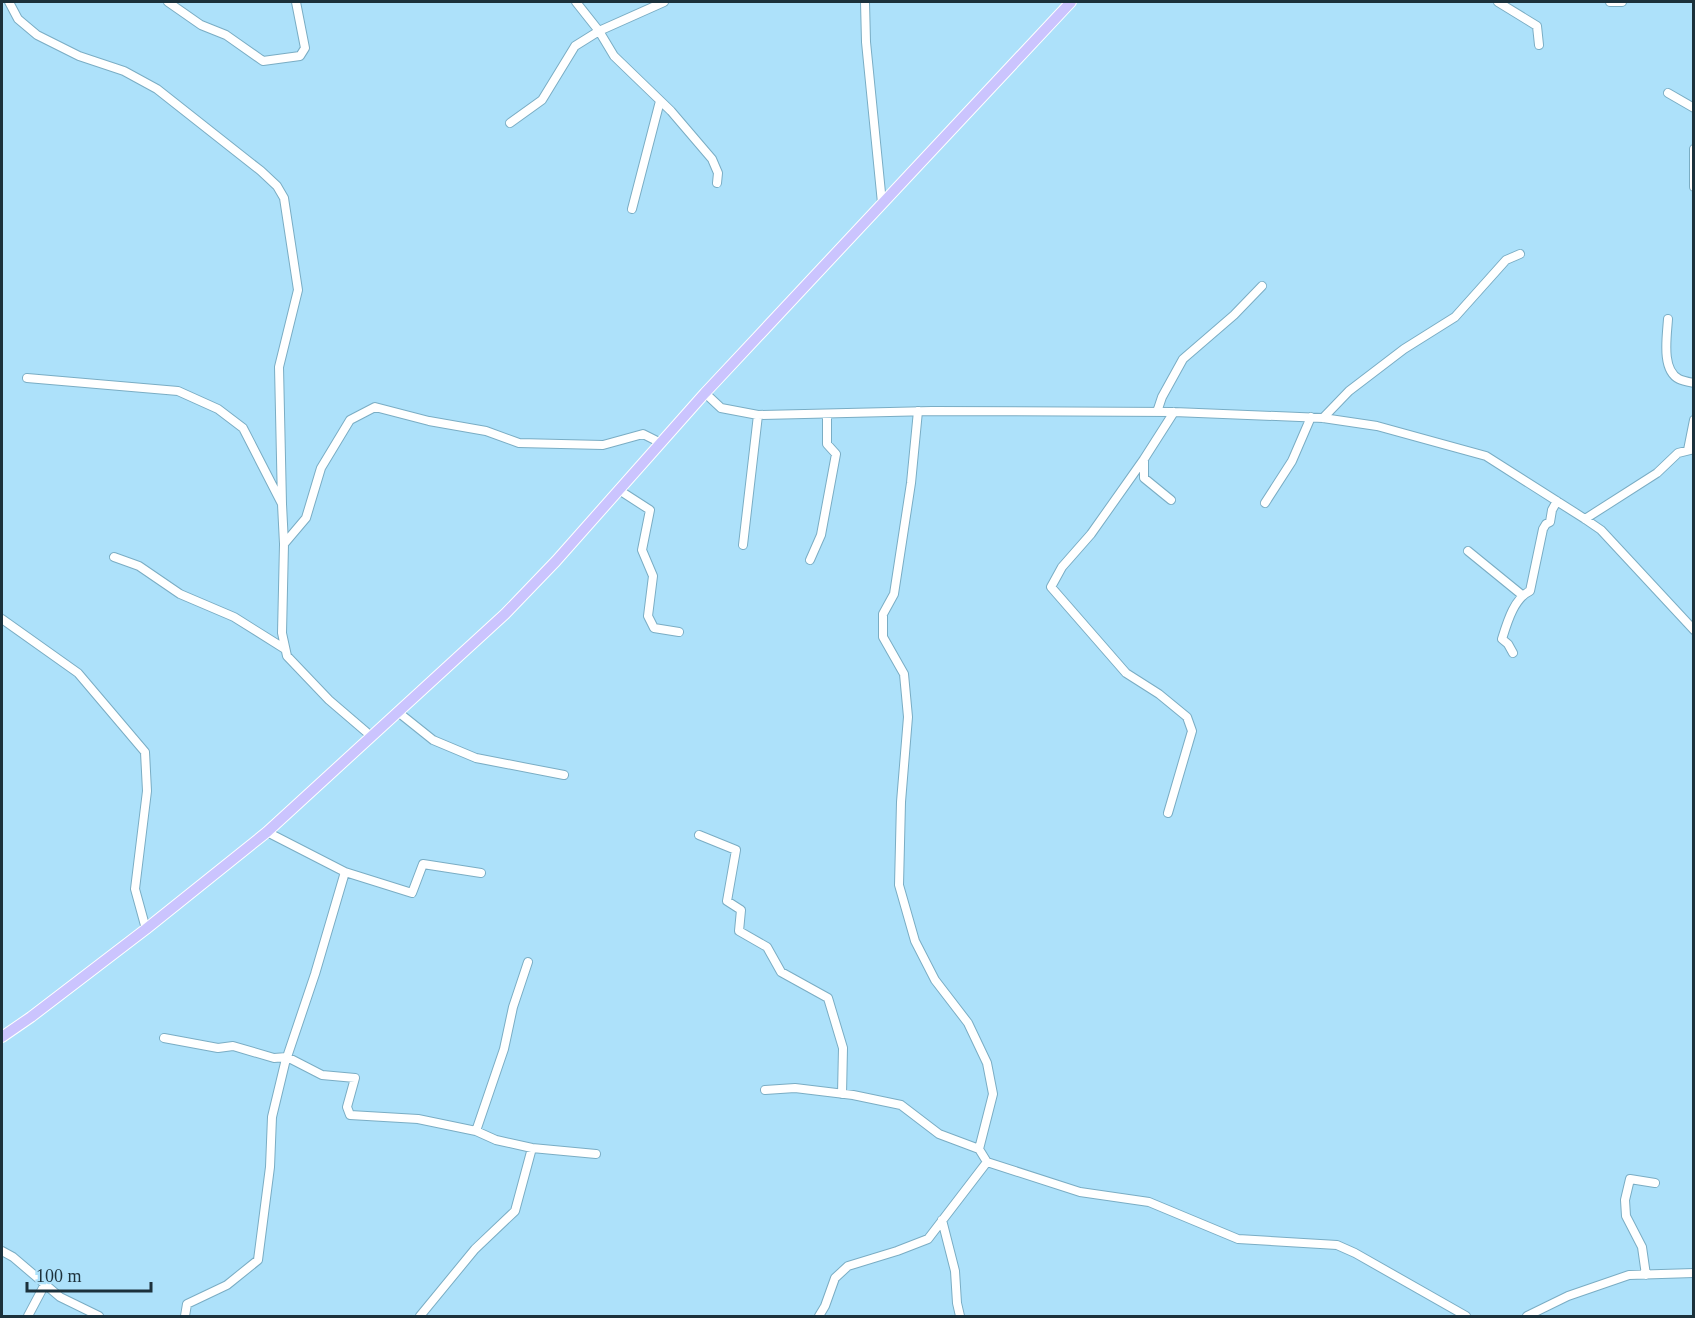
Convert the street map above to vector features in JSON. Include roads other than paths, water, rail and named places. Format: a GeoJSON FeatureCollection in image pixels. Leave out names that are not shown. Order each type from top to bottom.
{"type":"FeatureCollection","features":[{"type":"Feature","properties":{"kind":"main road"},"geometry":{"type":"LineString","coordinates":[[2,1037],[146,928],[267,831],[505,614],[705,393],[1071,2]]}},
{"type":"Feature","properties":{"kind":"street"},"geometry":{"type":"LineString","coordinates":[[9,2],[18,19],[37,35],[79,57],[124,71],[156,89],[261,171],[277,186],[284,198],[298,290],[279,367],[284,544],[282,633],[287,656],[329,700],[371,736]]}},
{"type":"Feature","properties":{"kind":"street"},"geometry":{"type":"LineString","coordinates":[[168,2],[201,25],[226,35],[263,61],[300,56],[305,48],[296,2]]}},
{"type":"Feature","properties":{"kind":"street"},"geometry":{"type":"LineString","coordinates":[[576,2],[599,31],[614,56],[671,111],[712,159],[718,173],[717,183]]}},
{"type":"Feature","properties":{"kind":"street"},"geometry":{"type":"LineString","coordinates":[[510,123],[542,100],[574,46],[599,31],[664,2]]}},
{"type":"Feature","properties":{"kind":"street"},"geometry":{"type":"LineString","coordinates":[[865,2],[866,42],[882,203]]}},
{"type":"Feature","properties":{"kind":"street"},"geometry":{"type":"LineString","coordinates":[[1498,2],[1537,26],[1539,45]]}},
{"type":"Feature","properties":{"kind":"street"},"geometry":{"type":"LineString","coordinates":[[1610,2],[1622,2]]}},
{"type":"Feature","properties":{"kind":"street"},"geometry":{"type":"LineString","coordinates":[[1668,93],[1694,108]]}},
{"type":"Feature","properties":{"kind":"street"},"geometry":{"type":"LineString","coordinates":[[632,209],[660,101]]}},
{"type":"Feature","properties":{"kind":"street"},"geometry":{"type":"LineString","coordinates":[[1694,149],[1694,187]]}},
{"type":"Feature","properties":{"kind":"street"},"geometry":{"type":"LineString","coordinates":[[1323,418],[1349,391],[1367,377],[1404,349],[1455,317],[1506,260],[1520,254]]}},
{"type":"Feature","properties":{"kind":"street"},"geometry":{"type":"LineString","coordinates":[[1157,412],[1162,397],[1183,358],[1234,315],[1262,286]]}},
{"type":"Feature","properties":{"kind":"street"},"geometry":{"type":"LineString","coordinates":[[1668,319],[1669,370],[1678,379],[1694,383]]}},
{"type":"Feature","properties":{"kind":"street"},"geometry":{"type":"LineString","coordinates":[[27,378],[178,391],[218,409],[243,428],[282,504]]}},
{"type":"Feature","properties":{"kind":"street"},"geometry":{"type":"LineString","coordinates":[[705,393],[720,408],[758,415],[918,411],[1174,412],[1311,417],[1377,426],[1486,456],[1585,519],[1601,530],[1694,630]]}},
{"type":"Feature","properties":{"kind":"street"},"geometry":{"type":"LineString","coordinates":[[284,544],[306,518],[321,468],[350,420],[375,407],[429,421],[486,431],[519,444],[603,445],[643,434],[661,443]]}},
{"type":"Feature","properties":{"kind":"street"},"geometry":{"type":"LineString","coordinates":[[918,411],[911,483],[894,594],[883,614],[883,637],[904,674],[908,717],[901,802],[899,885],[915,941],[935,980],[968,1023],[987,1063],[993,1094],[979,1149]]}},
{"type":"Feature","properties":{"kind":"street"},"geometry":{"type":"LineString","coordinates":[[1168,813],[1192,731],[1187,717],[1126,673],[1051,587],[1062,567],[1090,534],[1144,459],[1174,412]]}},
{"type":"Feature","properties":{"kind":"street"},"geometry":{"type":"LineString","coordinates":[[810,560],[821,535],[836,454],[827,444],[827,414]]}},
{"type":"Feature","properties":{"kind":"street"},"geometry":{"type":"LineString","coordinates":[[743,545],[758,415]]}},
{"type":"Feature","properties":{"kind":"street"},"geometry":{"type":"LineString","coordinates":[[1265,503],[1292,461],[1311,417]]}},
{"type":"Feature","properties":{"kind":"street"},"geometry":{"type":"LineString","coordinates":[[1585,519],[1657,472],[1678,453],[1691,449],[1694,420]]}},
{"type":"Feature","properties":{"kind":"street"},"geometry":{"type":"LineString","coordinates":[[1144,459],[1144,478],[1171,500]]}},
{"type":"Feature","properties":{"kind":"street"},"geometry":{"type":"LineString","coordinates":[[619,490],[650,510],[642,550],[654,576],[648,616],[654,628],[679,632]]}},
{"type":"Feature","properties":{"kind":"street"},"geometry":{"type":"LineString","coordinates":[[1513,652],[1502,639],[1511,614],[1522,595],[1530,591],[1543,529],[1550,522],[1552,510],[1557,501]]}},
{"type":"Feature","properties":{"kind":"street"},"geometry":{"type":"LineString","coordinates":[[1468,551],[1522,595]]}},
{"type":"Feature","properties":{"kind":"street"},"geometry":{"type":"LineString","coordinates":[[114,557],[139,566],[180,594],[234,616],[285,649]]}},
{"type":"Feature","properties":{"kind":"street"},"geometry":{"type":"LineString","coordinates":[[2,619],[78,673],[146,752],[147,791],[135,889],[146,928]]}},
{"type":"Feature","properties":{"kind":"street"},"geometry":{"type":"LineString","coordinates":[[398,711],[433,740],[476,758],[564,775]]}},
{"type":"Feature","properties":{"kind":"street"},"geometry":{"type":"LineString","coordinates":[[267,831],[345,872],[411,893],[423,864],[481,873]]}},
{"type":"Feature","properties":{"kind":"street"},"geometry":{"type":"LineString","coordinates":[[699,835],[736,850],[727,901],[741,910],[740,931],[767,947],[781,972],[828,998],[843,1048],[842,1094]]}},
{"type":"Feature","properties":{"kind":"street"},"geometry":{"type":"LineString","coordinates":[[185,1317],[187,1304],[227,1285],[258,1260],[270,1167],[272,1117],[287,1057],[315,974],[345,872]]}},
{"type":"Feature","properties":{"kind":"street"},"geometry":{"type":"LineString","coordinates":[[476,1131],[504,1049],[513,1007],[528,962]]}},
{"type":"Feature","properties":{"kind":"street"},"geometry":{"type":"LineString","coordinates":[[164,1038],[218,1048],[233,1046],[274,1058],[287,1057],[322,1075],[355,1078],[347,1107],[350,1115],[418,1119],[476,1131],[496,1140],[532,1148],[596,1154]]}},
{"type":"Feature","properties":{"kind":"street"},"geometry":{"type":"LineString","coordinates":[[765,1090],[795,1088],[901,1105],[939,1134],[979,1149],[987,1162],[1080,1192],[1149,1202],[1238,1239],[1337,1245],[1466,1317]]}},
{"type":"Feature","properties":{"kind":"street"},"geometry":{"type":"LineString","coordinates":[[420,1317],[475,1249],[515,1211],[532,1148]]}},
{"type":"Feature","properties":{"kind":"street"},"geometry":{"type":"LineString","coordinates":[[819,1317],[835,1278],[848,1266],[928,1239],[987,1162]]}},
{"type":"Feature","properties":{"kind":"street"},"geometry":{"type":"LineString","coordinates":[[1646,1275],[1642,1247],[1626,1216],[1625,1200],[1630,1179],[1655,1183]]}},
{"type":"Feature","properties":{"kind":"street"},"geometry":{"type":"LineString","coordinates":[[942,1220],[955,1271],[960,1317]]}},
{"type":"Feature","properties":{"kind":"street"},"geometry":{"type":"LineString","coordinates":[[2,1251],[13,1257],[60,1297],[99,1317]]}},
{"type":"Feature","properties":{"kind":"street"},"geometry":{"type":"LineString","coordinates":[[1527,1317],[1568,1296],[1629,1275],[1694,1273]]}},
{"type":"Feature","properties":{"kind":"street"},"geometry":{"type":"LineString","coordinates":[[28,1317],[45,1284]]}}]}
